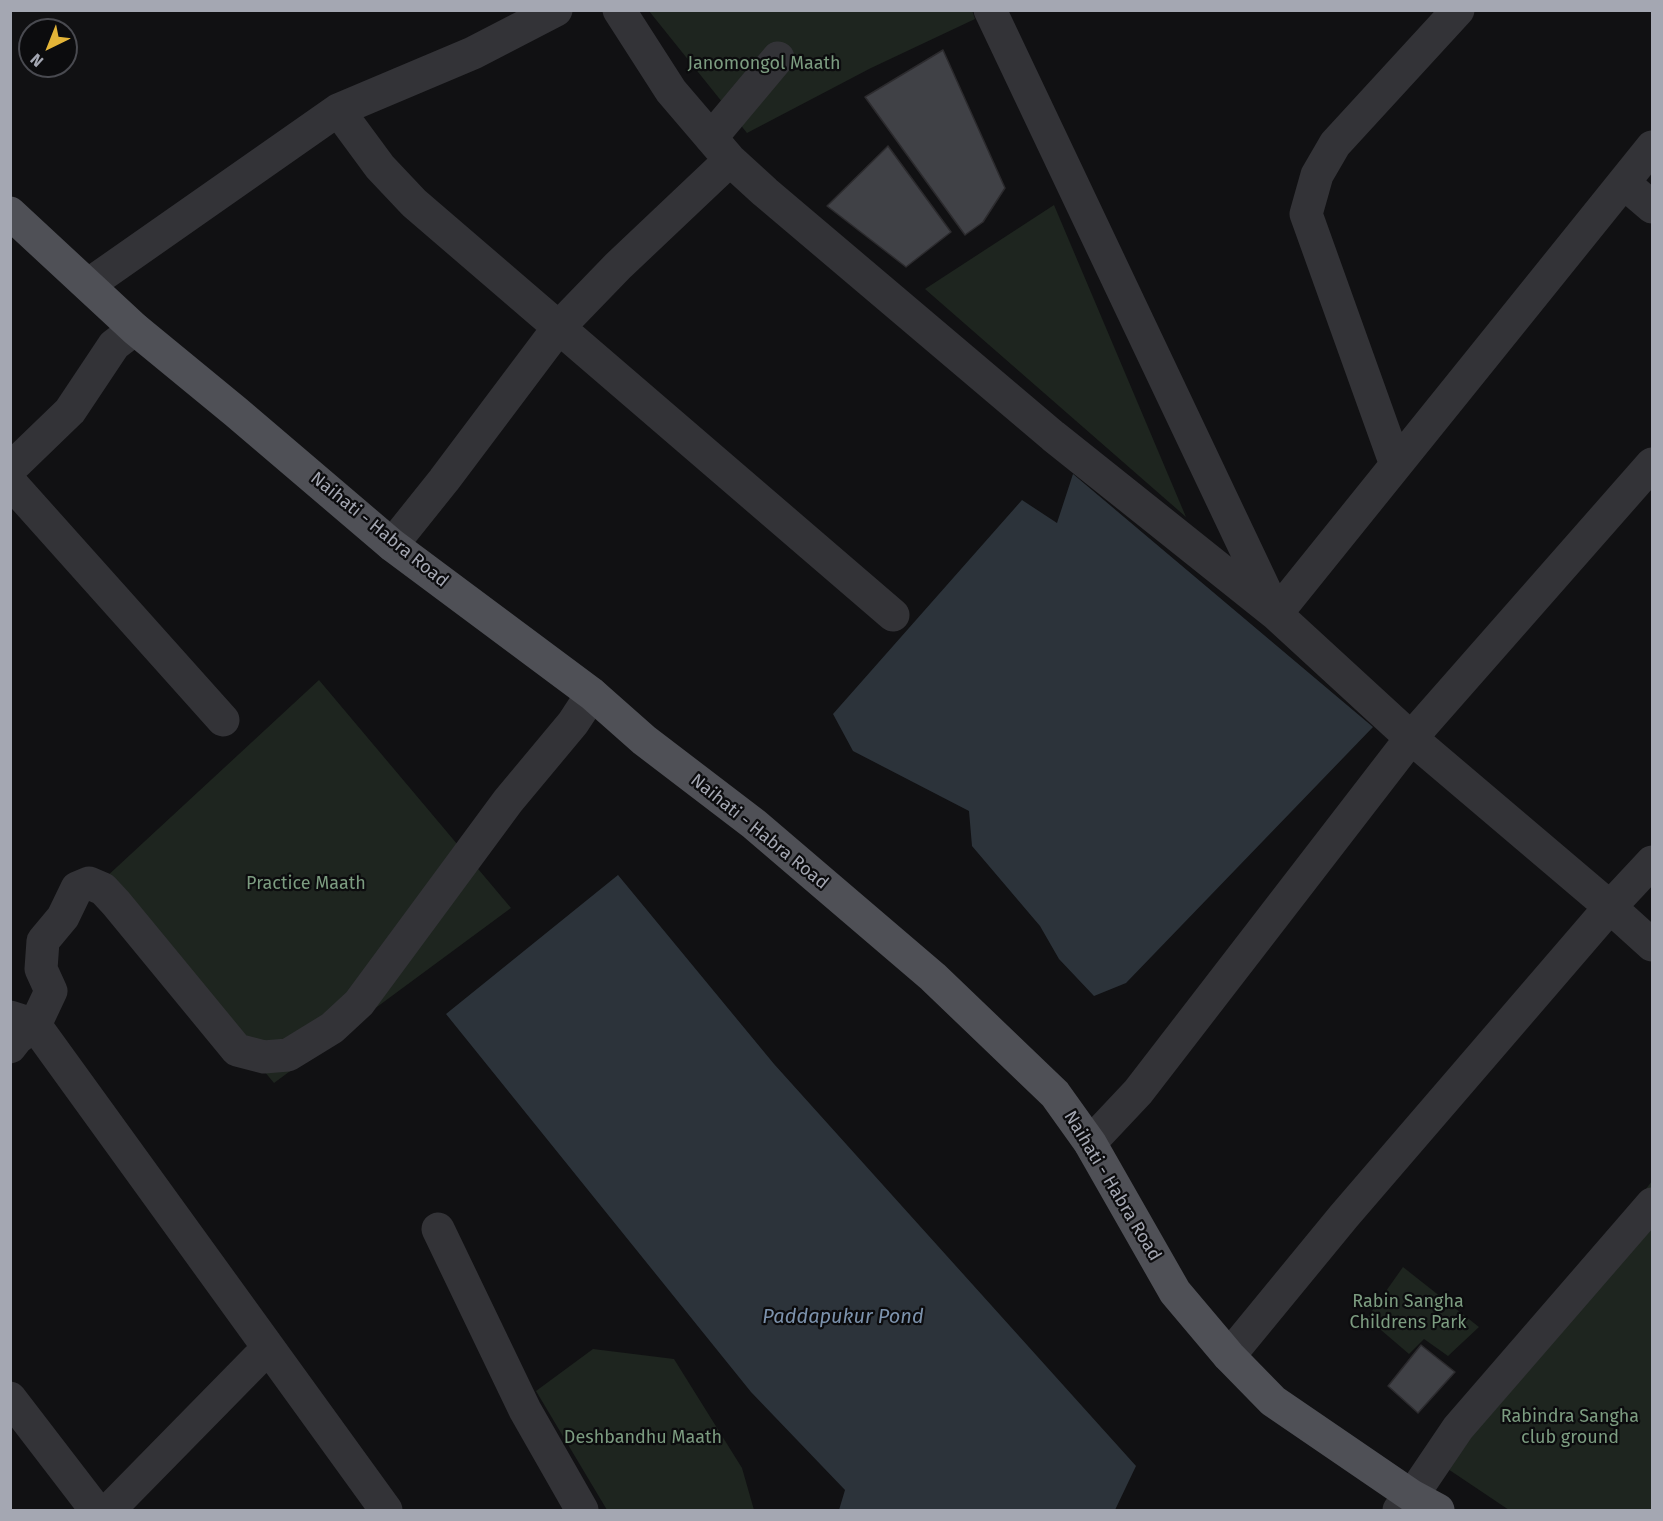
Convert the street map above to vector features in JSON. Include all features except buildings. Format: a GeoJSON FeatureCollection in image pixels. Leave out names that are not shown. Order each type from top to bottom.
{"type":"FeatureCollection","features":[{"type":"Feature","properties":{"kind":"main road","name":"Naihati - Habra Road"},"geometry":{"type":"LineString","coordinates":[[10,213],[135,329],[392,545],[592,694],[644,740],[754,824],[933,977],[1055,1094],[1090,1143],[1175,1292],[1228,1356],[1273,1401],[1417,1506]]}},
{"type":"Feature","properties":{"kind":"street"},"geometry":{"type":"LineString","coordinates":[[88,285],[338,110],[473,53],[556,10]]}},
{"type":"Feature","properties":{"kind":"street"},"geometry":{"type":"LineString","coordinates":[[619,10],[671,92],[721,149],[765,192],[1053,436],[1276,614],[1411,738],[1653,945]]}},
{"type":"Feature","properties":{"kind":"street"},"geometry":{"type":"LineString","coordinates":[[990,10],[1276,614]]}},
{"type":"Feature","properties":{"kind":"street"},"geometry":{"type":"LineString","coordinates":[[1396,465],[1306,214],[1317,175],[1335,144],[1458,10]]}},
{"type":"Feature","properties":{"kind":"street"},"geometry":{"type":"LineString","coordinates":[[392,545],[559,327],[618,266],[721,149],[778,58]]}},
{"type":"Feature","properties":{"kind":"street"},"geometry":{"type":"LineString","coordinates":[[338,110],[396,186],[894,615]]}},
{"type":"Feature","properties":{"kind":"street"},"geometry":{"type":"LineString","coordinates":[[1276,614],[1653,147]]}},
{"type":"Feature","properties":{"kind":"street"},"geometry":{"type":"LineString","coordinates":[[1624,183],[1653,207]]}},
{"type":"Feature","properties":{"kind":"street"},"geometry":{"type":"LineString","coordinates":[[10,469],[70,411],[114,345],[135,329]]}},
{"type":"Feature","properties":{"kind":"street"},"geometry":{"type":"LineString","coordinates":[[1090,1143],[1138,1092],[1411,738],[1653,464]]}},
{"type":"Feature","properties":{"kind":"street"},"geometry":{"type":"LineString","coordinates":[[10,482],[222,720]]}},
{"type":"Feature","properties":{"kind":"street"},"geometry":{"type":"LineString","coordinates":[[10,1047],[17,1038],[23,1021],[51,991],[41,969],[43,941],[63,917],[77,888],[89,884],[103,889],[116,903],[237,1050],[264,1058],[288,1055],[332,1028],[359,1003],[508,801],[573,723],[592,694]]}},
{"type":"Feature","properties":{"kind":"street"},"geometry":{"type":"LineString","coordinates":[[1228,1356],[1344,1215],[1610,907],[1653,861]]}},
{"type":"Feature","properties":{"kind":"street"},"geometry":{"type":"LineString","coordinates":[[23,1021],[268,1348],[386,1510]]}},
{"type":"Feature","properties":{"kind":"street"},"geometry":{"type":"LineString","coordinates":[[1417,1506],[1458,1428],[1653,1204]]}},
{"type":"Feature","properties":{"kind":"street"},"geometry":{"type":"LineString","coordinates":[[438,1229],[525,1410],[582,1510]]}},
{"type":"Feature","properties":{"kind":"street"},"geometry":{"type":"LineString","coordinates":[[109,1510],[268,1348]]}},
{"type":"Feature","properties":{"kind":"street"},"geometry":{"type":"LineString","coordinates":[[10,1398],[96,1510]]}},
{"type":"Feature","properties":{"kind":"green space","name":"Janomongol Maath"},"geometry":{"type":"Polygon","coordinates":[[[972,10],[975,19],[871,68],[747,133],[649,11],[972,10]]]}},
{"type":"Feature","properties":{"kind":"green space"},"geometry":{"type":"Polygon","coordinates":[[[1054,205],[1186,517],[925,289],[1054,205]]]}},
{"type":"Feature","properties":{"kind":"green space","name":"Practice Maath"},"geometry":{"type":"Polygon","coordinates":[[[319,680],[511,908],[274,1083],[104,879],[319,680]]]}},
{"type":"Feature","properties":{"kind":"green space","name":"Rabindra Sangha club ground"},"geometry":{"type":"Polygon","coordinates":[[[1652,1181],[1652,1510],[1509,1510],[1439,1463],[1652,1181]]]}},
{"type":"Feature","properties":{"kind":"green space","name":"Rabin Sangha Childrens Park"},"geometry":{"type":"Polygon","coordinates":[[[1403,1267],[1479,1327],[1448,1356],[1424,1339],[1409,1354],[1367,1318],[1403,1267]]]}},
{"type":"Feature","properties":{"kind":"green space","name":"Deshbandhu Maath"},"geometry":{"type":"Polygon","coordinates":[[[593,1349],[674,1359],[742,1468],[754,1510],[607,1510],[536,1391],[593,1349]]]}},
{"type":"Feature","properties":{"kind":"water"},"geometry":{"type":"Polygon","coordinates":[[[1073,474],[1373,727],[1126,983],[1094,996],[1059,959],[1040,926],[972,846],[969,811],[853,751],[833,714],[1022,500],[1057,523],[1073,474]]]}},
{"type":"Feature","properties":{"kind":"water","name":"Paddapukur Pond"},"geometry":{"type":"Polygon","coordinates":[[[618,875],[774,1064],[1136,1466],[1115,1510],[839,1510],[845,1490],[751,1392],[446,1014],[618,875]]]}}]}
